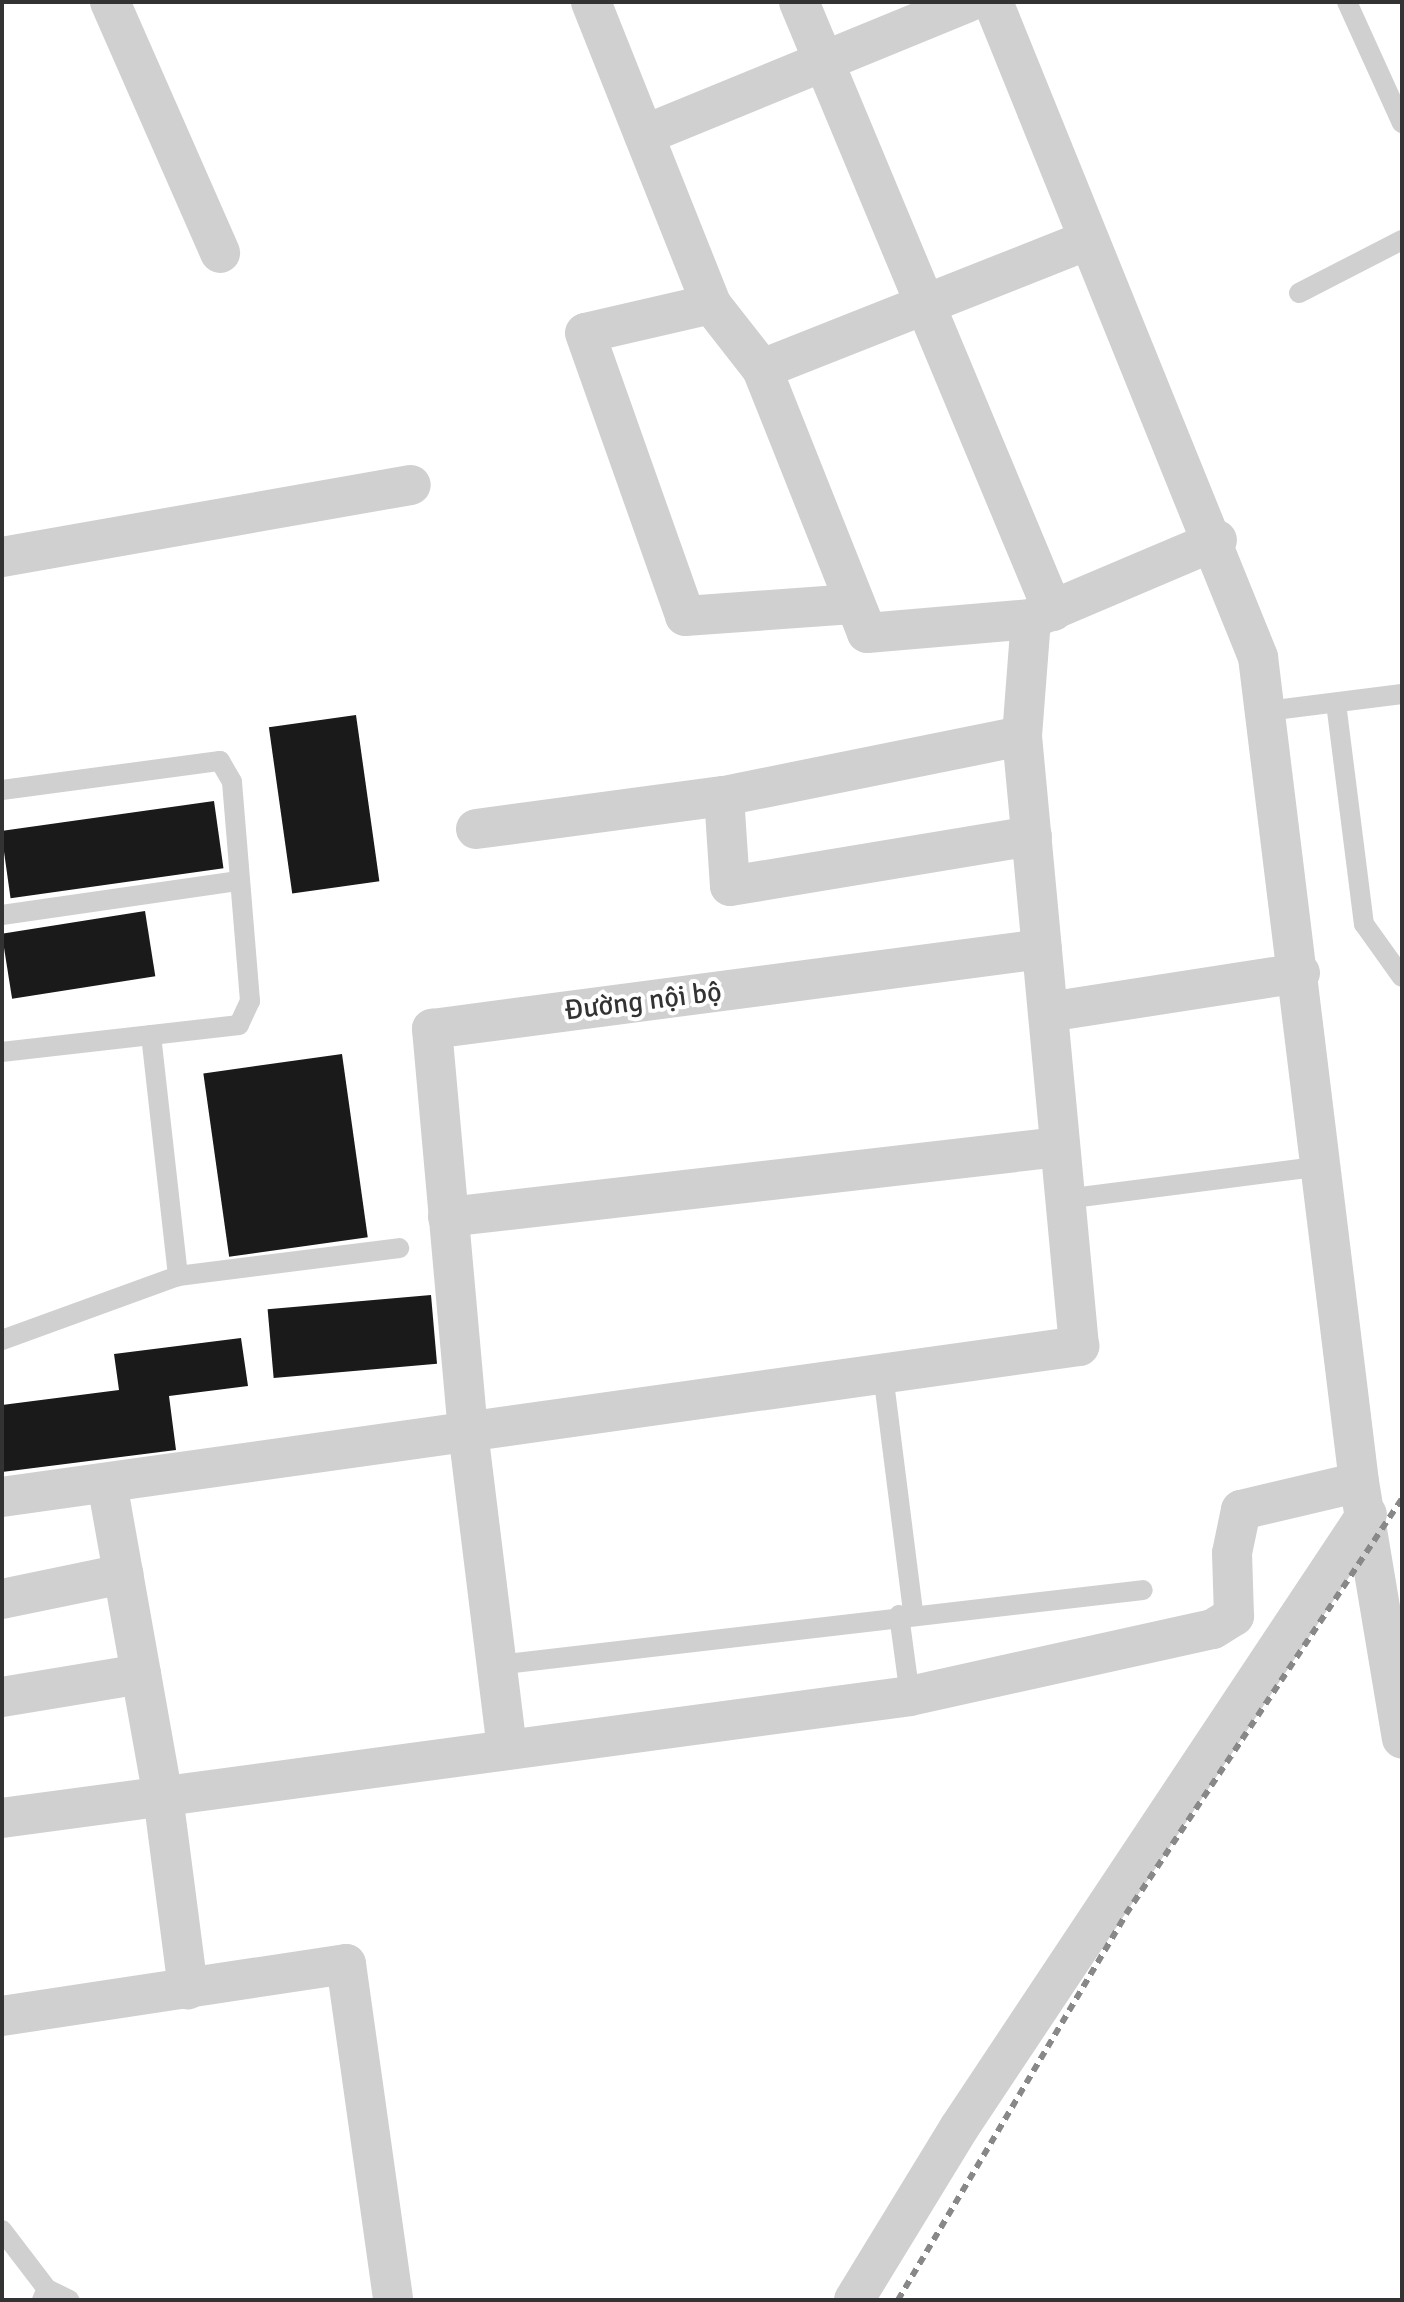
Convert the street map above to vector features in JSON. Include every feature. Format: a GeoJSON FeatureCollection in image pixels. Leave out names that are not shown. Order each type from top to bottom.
{"type":"FeatureCollection","features":[{"type":"Feature","properties":{"kind":"street"},"geometry":{"type":"LineString","coordinates":[[110,2],[220,253]]}},
{"type":"Feature","properties":{"kind":"street"},"geometry":{"type":"LineString","coordinates":[[591,2],[711,304],[762,369],[867,633],[1042,615],[1217,540]]}},
{"type":"Feature","properties":{"kind":"street"},"geometry":{"type":"LineString","coordinates":[[2,1497],[1079,1346],[1022,736],[1042,615],[923,307],[799,2]]}},
{"type":"Feature","properties":{"kind":"street"},"geometry":{"type":"LineString","coordinates":[[644,135],[968,2]]}},
{"type":"Feature","properties":{"kind":"street"},"geometry":{"type":"LineString","coordinates":[[993,2],[1086,241],[1217,540],[1258,657],[1300,973],[1363,1498],[1402,1738]]}},
{"type":"Feature","properties":{"kind":"street"},"geometry":{"type":"LineString","coordinates":[[762,369],[1086,241]]}},
{"type":"Feature","properties":{"kind":"street"},"geometry":{"type":"LineString","coordinates":[[711,304],[585,333],[685,616],[853,604]]}},
{"type":"Feature","properties":{"kind":"street"},"geometry":{"type":"LineString","coordinates":[[2,557],[411,485]]}},
{"type":"Feature","properties":{"kind":"street"},"geometry":{"type":"LineString","coordinates":[[476,829],[724,796],[1022,736]]}},
{"type":"Feature","properties":{"kind":"street"},"geometry":{"type":"LineString","coordinates":[[724,796],[730,886],[1032,836]]}},
{"type":"Feature","properties":{"kind":"street","name":"Đường nội bộ"},"geometry":{"type":"LineString","coordinates":[[507,1749],[468,1432],[432,1029],[1042,949]]}},
{"type":"Feature","properties":{"kind":"street"},"geometry":{"type":"LineString","coordinates":[[1048,1012],[1300,973]]}},
{"type":"Feature","properties":{"kind":"street"},"geometry":{"type":"LineString","coordinates":[[448,1217],[1060,1147]]}},
{"type":"Feature","properties":{"kind":"street"},"geometry":{"type":"LineString","coordinates":[[107,1483],[163,1796],[188,1989]]}},
{"type":"Feature","properties":{"kind":"street"},"geometry":{"type":"LineString","coordinates":[[2,1818],[910,1696],[1226,1625],[1234,1616],[1232,1553],[1241,1510],[1363,1498]]}},
{"type":"Feature","properties":{"kind":"street"},"geometry":{"type":"LineString","coordinates":[[854,2300],[959,2128],[1363,1498]]}},
{"type":"Feature","properties":{"kind":"street"},"geometry":{"type":"LineString","coordinates":[[2,1599],[123,1574]]}},
{"type":"Feature","properties":{"kind":"street"},"geometry":{"type":"LineString","coordinates":[[2,1697],[141,1674]]}},
{"type":"Feature","properties":{"kind":"street"},"geometry":{"type":"LineString","coordinates":[[2,2016],[346,1964],[393,2300]]}},
{"type":"Feature","properties":{"kind":"lane"},"geometry":{"type":"LineString","coordinates":[[1347,2],[1402,123]]}},
{"type":"Feature","properties":{"kind":"lane"},"geometry":{"type":"LineString","coordinates":[[1299,293],[1402,240]]}},
{"type":"Feature","properties":{"kind":"lane"},"geometry":{"type":"LineString","coordinates":[[1267,711],[1402,694]]}},
{"type":"Feature","properties":{"kind":"lane"},"geometry":{"type":"LineString","coordinates":[[1336,703],[1364,924],[1402,977]]}},
{"type":"Feature","properties":{"kind":"lane"},"geometry":{"type":"LineString","coordinates":[[2,790],[220,761],[232,782],[248,1017],[239,1025],[2,1052]]}},
{"type":"Feature","properties":{"kind":"lane"},"geometry":{"type":"LineString","coordinates":[[2,915],[239,881]]}},
{"type":"Feature","properties":{"kind":"lane"},"geometry":{"type":"LineString","coordinates":[[151,1035],[178,1276]]}},
{"type":"Feature","properties":{"kind":"lane"},"geometry":{"type":"LineString","coordinates":[[1065,1199],[1323,1166]]}},
{"type":"Feature","properties":{"kind":"lane"},"geometry":{"type":"LineString","coordinates":[[2,1340],[178,1276],[399,1248]]}},
{"type":"Feature","properties":{"kind":"lane"},"geometry":{"type":"LineString","coordinates":[[883,1374],[906,1614],[910,1696]]}},
{"type":"Feature","properties":{"kind":"lane"},"geometry":{"type":"LineString","coordinates":[[497,1665],[906,1614],[1143,1590]]}},
{"type":"Feature","properties":{"kind":"lane"},"geometry":{"type":"LineString","coordinates":[[2,2230],[44,2294],[70,2300]]}},
{"type":"Feature","properties":{"kind":"building"},"geometry":{"type":"Polygon","coordinates":[[[356,715],[379,881],[292,894],[269,727],[356,715]]]}},
{"type":"Feature","properties":{"kind":"building"},"geometry":{"type":"Polygon","coordinates":[[[214,801],[223,868],[11,898],[2,831],[214,801]]]}},
{"type":"Feature","properties":{"kind":"building"},"geometry":{"type":"Polygon","coordinates":[[[145,911],[155,976],[12,999],[2,934],[145,911]]]}},
{"type":"Feature","properties":{"kind":"building"},"geometry":{"type":"Polygon","coordinates":[[[342,1054],[368,1237],[229,1257],[203,1073],[342,1054]]]}},
{"type":"Feature","properties":{"kind":"building"},"geometry":{"type":"Polygon","coordinates":[[[431,1295],[437,1364],[274,1378],[268,1309],[431,1295]]]}},
{"type":"Feature","properties":{"kind":"building"},"geometry":{"type":"Polygon","coordinates":[[[241,1338],[248,1386],[169,1396],[176,1450],[2,1472],[2,1405],[119,1390],[114,1354],[241,1338]]]}},
{"type":"Feature","properties":{"kind":"railway"},"geometry":{"type":"LineString","coordinates":[[898,2300],[1126,1914],[1402,1498]]}}]}
